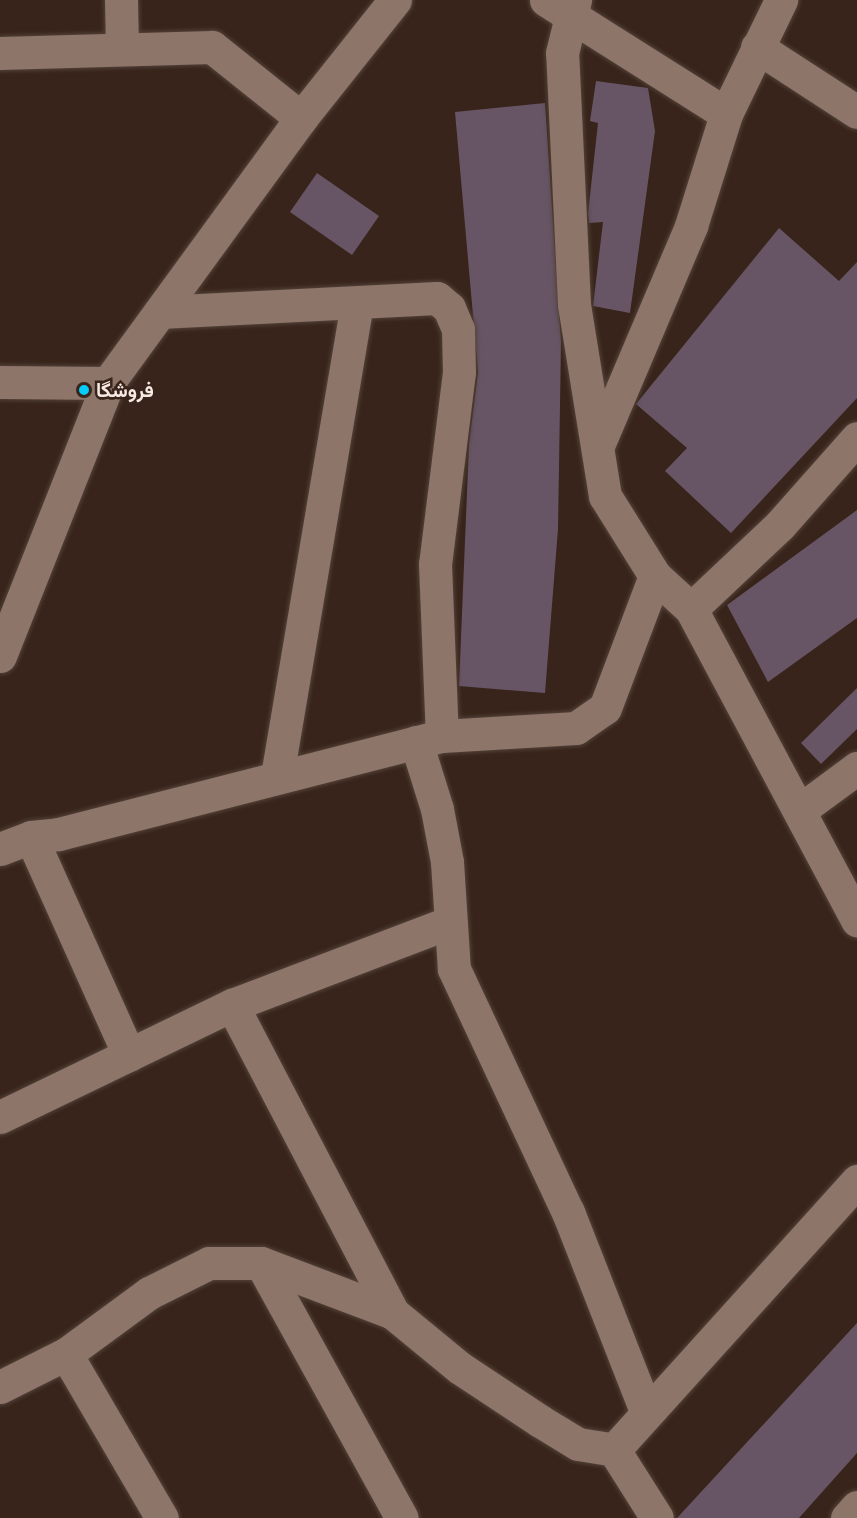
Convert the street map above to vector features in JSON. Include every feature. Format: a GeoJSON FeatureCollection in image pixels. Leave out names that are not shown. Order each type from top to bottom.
{"type":"FeatureCollection","features":[{"type":"Feature","properties":{"kind":"street"},"geometry":{"type":"LineString","coordinates":[[121,0],[122,47]]}},
{"type":"Feature","properties":{"kind":"street"},"geometry":{"type":"LineString","coordinates":[[0,656],[108,383],[302,118],[395,0]]}},
{"type":"Feature","properties":{"kind":"street"},"geometry":{"type":"LineString","coordinates":[[599,443],[691,226],[726,114],[781,0]]}},
{"type":"Feature","properties":{"kind":"street"},"geometry":{"type":"LineString","coordinates":[[563,4],[726,114]]}},
{"type":"Feature","properties":{"kind":"street"},"geometry":{"type":"LineString","coordinates":[[563,4],[562,52],[571,266],[599,443],[605,496],[655,576],[691,609],[857,920]]}},
{"type":"Feature","properties":{"kind":"street"},"geometry":{"type":"LineString","coordinates":[[0,53],[122,47],[212,47],[302,118]]}},
{"type":"Feature","properties":{"kind":"street"},"geometry":{"type":"LineString","coordinates":[[757,47],[857,112]]}},
{"type":"Feature","properties":{"kind":"street"},"geometry":{"type":"LineString","coordinates":[[160,312],[357,304],[437,298],[449,308],[458,329],[459,372],[435,564],[429,739],[437,809],[447,862],[448,923],[454,969],[568,1212],[646,1411]]}},
{"type":"Feature","properties":{"kind":"street"},"geometry":{"type":"LineString","coordinates":[[277,776],[357,304]]}},
{"type":"Feature","properties":{"kind":"street"},"geometry":{"type":"LineString","coordinates":[[0,382],[108,383]]}},
{"type":"Feature","properties":{"kind":"street"},"geometry":{"type":"LineString","coordinates":[[691,609],[780,525],[857,438]]}},
{"type":"Feature","properties":{"kind":"street"},"geometry":{"type":"LineString","coordinates":[[780,525],[857,472]]}},
{"type":"Feature","properties":{"kind":"street"},"geometry":{"type":"LineString","coordinates":[[0,849],[31,837],[58,834],[277,776],[429,739],[576,728],[605,708],[655,576]]}},
{"type":"Feature","properties":{"kind":"street"},"geometry":{"type":"LineString","coordinates":[[800,810],[857,768]]}},
{"type":"Feature","properties":{"kind":"street"},"geometry":{"type":"LineString","coordinates":[[31,837],[129,1055]]}},
{"type":"Feature","properties":{"kind":"street"},"geometry":{"type":"LineString","coordinates":[[0,1117],[232,1005],[448,923]]}},
{"type":"Feature","properties":{"kind":"street"},"geometry":{"type":"LineString","coordinates":[[232,1005],[393,1313]]}},
{"type":"Feature","properties":{"kind":"street"},"geometry":{"type":"LineString","coordinates":[[614,1450],[646,1411],[857,1181]]}},
{"type":"Feature","properties":{"kind":"street"},"geometry":{"type":"LineString","coordinates":[[0,1387],[66,1354],[149,1293],[209,1263],[261,1263],[393,1313],[460,1368],[540,1421],[578,1444],[614,1450],[657,1518]]}},
{"type":"Feature","properties":{"kind":"street"},"geometry":{"type":"LineString","coordinates":[[261,1263],[402,1518]]}},
{"type":"Feature","properties":{"kind":"street"},"geometry":{"type":"LineString","coordinates":[[66,1354],[162,1518]]}},
{"type":"Feature","properties":{"kind":"street"},"geometry":{"type":"LineString","coordinates":[[847,1518],[857,1507]]}},
{"type":"Feature","properties":{"kind":"building"},"geometry":{"type":"Polygon","coordinates":[[[596,81],[648,88],[655,131],[630,313],[593,306],[603,222],[589,223],[588,213],[598,123],[590,121],[596,81]]]}},
{"type":"Feature","properties":{"kind":"building"},"geometry":{"type":"Polygon","coordinates":[[[545,103],[561,342],[558,529],[545,693],[459,686],[469,444],[478,372],[455,112],[545,103]]]}},
{"type":"Feature","properties":{"kind":"building"},"geometry":{"type":"Polygon","coordinates":[[[317,173],[379,216],[352,255],[290,212],[317,173]]]}},
{"type":"Feature","properties":{"kind":"building"},"geometry":{"type":"Polygon","coordinates":[[[779,228],[839,281],[857,262],[857,398],[731,533],[665,471],[687,448],[636,404],[779,228]]]}},
{"type":"Feature","properties":{"kind":"building"},"geometry":{"type":"Polygon","coordinates":[[[857,510],[857,618],[768,682],[727,605],[857,510]]]}},
{"type":"Feature","properties":{"kind":"building"},"geometry":{"type":"Polygon","coordinates":[[[857,688],[857,729],[821,764],[801,743],[857,688]]]}},
{"type":"Feature","properties":{"kind":"building"},"geometry":{"type":"Polygon","coordinates":[[[857,1323],[857,1453],[799,1518],[677,1518],[857,1323]]]}},
{"type":"Feature","properties":{"kind":"place","name":"فروشگا"},"geometry":{"type":"Point","coordinates":[84,390]}}]}
